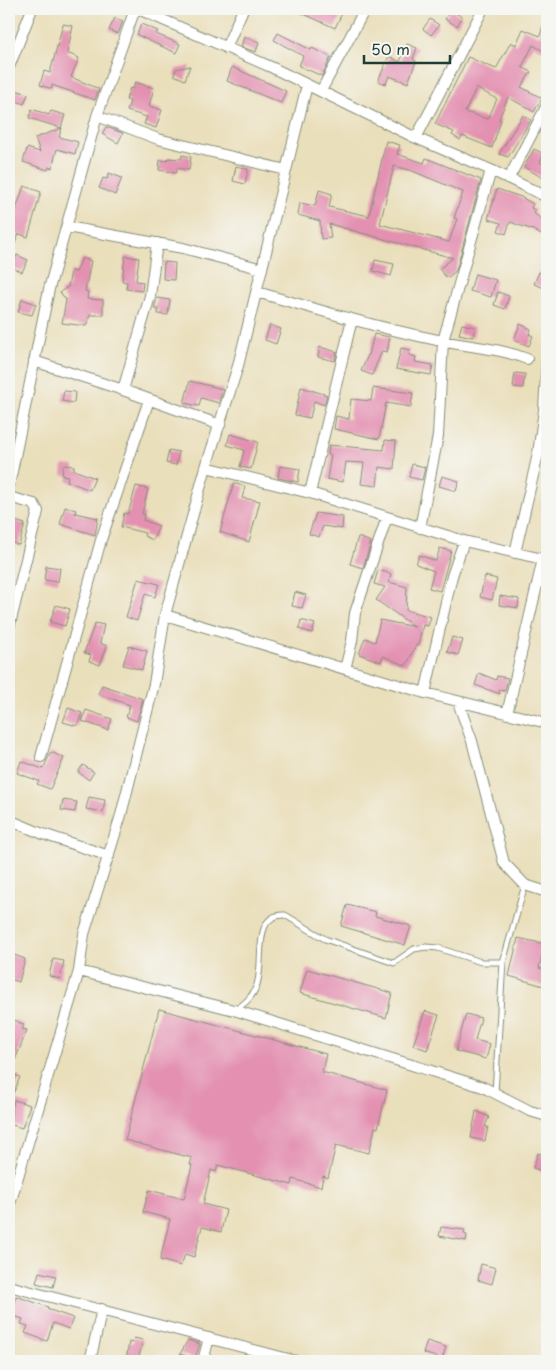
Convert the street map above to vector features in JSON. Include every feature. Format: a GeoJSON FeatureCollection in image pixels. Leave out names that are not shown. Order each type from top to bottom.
{"type":"FeatureCollection","features":[{"type":"Feature","properties":{"kind":"street"},"geometry":{"type":"LineString","coordinates":[[9,67],[32,9]]}},
{"type":"Feature","properties":{"kind":"street"},"geometry":{"type":"LineString","coordinates":[[9,486],[49,289],[97,116],[136,9],[321,91],[416,138],[491,170],[547,197]]}},
{"type":"Feature","properties":{"kind":"street"},"geometry":{"type":"LineString","coordinates":[[226,48],[243,9]]}},
{"type":"Feature","properties":{"kind":"street"},"geometry":{"type":"LineString","coordinates":[[321,91],[365,9]]}},
{"type":"Feature","properties":{"kind":"street"},"geometry":{"type":"LineString","coordinates":[[416,138],[483,9]]}},
{"type":"Feature","properties":{"kind":"street"},"geometry":{"type":"LineString","coordinates":[[9,1208],[79,971],[84,934],[109,856],[154,684],[165,615],[257,292],[307,85]]}},
{"type":"Feature","properties":{"kind":"street"},"geometry":{"type":"LineString","coordinates":[[508,178],[547,105]]}},
{"type":"Feature","properties":{"kind":"street"},"geometry":{"type":"LineString","coordinates":[[97,116],[158,139],[286,170]]}},
{"type":"Feature","properties":{"kind":"street"},"geometry":{"type":"LineString","coordinates":[[420,528],[438,436],[443,341],[491,170]]}},
{"type":"Feature","properties":{"kind":"street"},"geometry":{"type":"LineString","coordinates":[[67,227],[157,243],[262,270]]}},
{"type":"Feature","properties":{"kind":"street"},"geometry":{"type":"LineString","coordinates":[[124,390],[150,296],[157,243]]}},
{"type":"Feature","properties":{"kind":"street"},"geometry":{"type":"LineString","coordinates":[[257,292],[352,319],[443,341],[478,345],[527,359]]}},
{"type":"Feature","properties":{"kind":"street"},"geometry":{"type":"LineString","coordinates":[[310,493],[352,319]]}},
{"type":"Feature","properties":{"kind":"street"},"geometry":{"type":"LineString","coordinates":[[515,553],[538,454],[544,410],[547,356]]}},
{"type":"Feature","properties":{"kind":"street"},"geometry":{"type":"LineString","coordinates":[[34,361],[124,390],[220,425]]}},
{"type":"Feature","properties":{"kind":"street"},"geometry":{"type":"LineString","coordinates":[[41,757],[101,540],[149,400]]}},
{"type":"Feature","properties":{"kind":"street"},"geometry":{"type":"LineString","coordinates":[[206,467],[310,493],[464,541],[545,559],[507,714]]}},
{"type":"Feature","properties":{"kind":"street"},"geometry":{"type":"LineString","coordinates":[[9,497],[34,504],[38,511],[9,628]]}},
{"type":"Feature","properties":{"kind":"street"},"geometry":{"type":"LineString","coordinates":[[346,669],[355,613],[387,517]]}},
{"type":"Feature","properties":{"kind":"street"},"geometry":{"type":"LineString","coordinates":[[426,693],[452,576],[464,541]]}},
{"type":"Feature","properties":{"kind":"street"},"geometry":{"type":"LineString","coordinates":[[165,615],[426,693],[547,724]]}},
{"type":"Feature","properties":{"kind":"street"},"geometry":{"type":"LineString","coordinates":[[458,702],[472,741],[504,863],[525,885],[547,892]]}},
{"type":"Feature","properties":{"kind":"street"},"geometry":{"type":"LineString","coordinates":[[9,820],[43,834],[109,856]]}},
{"type":"Feature","properties":{"kind":"street"},"geometry":{"type":"LineString","coordinates":[[79,971],[234,1010],[483,1086],[530,1111],[547,1116]]}},
{"type":"Feature","properties":{"kind":"street"},"geometry":{"type":"LineString","coordinates":[[9,1286],[296,1361]]}},
{"type":"Feature","properties":{"kind":"street"},"geometry":{"type":"LineString","coordinates":[[90,1361],[102,1309]]}},
{"type":"Feature","properties":{"kind":"street"},"geometry":{"type":"LineString","coordinates":[[203,1361],[209,1338]]}},
{"type":"Feature","properties":{"kind":"lane"},"geometry":{"type":"LineString","coordinates":[[495,1093],[503,962],[525,885]]}},
{"type":"Feature","properties":{"kind":"lane"},"geometry":{"type":"LineString","coordinates":[[234,1010],[247,1002],[256,987],[261,967],[262,932],[265,924],[272,917],[279,915],[285,915],[325,939],[394,963],[414,950],[426,947],[438,948],[481,962],[503,962]]}},
{"type":"Feature","properties":{"kind":"building"},"geometry":{"type":"Polygon","coordinates":[[[293,9],[344,9],[335,28],[293,9]]]}},
{"type":"Feature","properties":{"kind":"building"},"geometry":{"type":"Polygon","coordinates":[[[451,10],[462,17],[457,26],[445,19],[451,10]]]}},
{"type":"Feature","properties":{"kind":"building"},"geometry":{"type":"Polygon","coordinates":[[[115,18],[123,21],[118,34],[109,30],[115,18]]]}},
{"type":"Feature","properties":{"kind":"building"},"geometry":{"type":"Polygon","coordinates":[[[545,18],[547,19],[547,53],[533,45],[522,67],[531,72],[521,87],[542,98],[534,112],[508,97],[499,119],[501,120],[492,148],[462,136],[460,140],[452,135],[454,132],[435,124],[468,57],[496,69],[511,42],[516,45],[523,29],[540,36],[545,18]],[[476,88],[465,112],[488,119],[497,99],[476,88]]]}},
{"type":"Feature","properties":{"kind":"building"},"geometry":{"type":"Polygon","coordinates":[[[430,19],[439,25],[431,35],[423,29],[430,19]]]}},
{"type":"Feature","properties":{"kind":"building"},"geometry":{"type":"Polygon","coordinates":[[[63,24],[73,26],[67,53],[79,58],[71,77],[99,89],[95,100],[52,85],[52,89],[40,85],[44,71],[50,73],[63,24]]]}},
{"type":"Feature","properties":{"kind":"building"},"geometry":{"type":"Polygon","coordinates":[[[141,24],[158,31],[156,34],[180,44],[176,53],[137,35],[141,24]]]}},
{"type":"Feature","properties":{"kind":"building"},"geometry":{"type":"Polygon","coordinates":[[[278,33],[311,50],[312,48],[331,57],[322,76],[299,66],[303,56],[274,40],[278,33]]]}},
{"type":"Feature","properties":{"kind":"building"},"geometry":{"type":"Polygon","coordinates":[[[244,37],[259,42],[256,52],[241,47],[244,37]]]}},
{"type":"Feature","properties":{"kind":"building"},"geometry":{"type":"Polygon","coordinates":[[[407,44],[417,48],[413,59],[416,61],[408,83],[389,76],[386,84],[378,81],[389,56],[400,62],[407,44]]]}},
{"type":"Feature","properties":{"kind":"building"},"geometry":{"type":"Polygon","coordinates":[[[190,66],[185,80],[174,75],[176,69],[190,66]]]}},
{"type":"Feature","properties":{"kind":"building"},"geometry":{"type":"Polygon","coordinates":[[[232,67],[286,91],[281,103],[227,81],[232,67]]]}},
{"type":"Feature","properties":{"kind":"building"},"geometry":{"type":"Polygon","coordinates":[[[135,82],[154,88],[149,106],[162,110],[156,128],[144,124],[147,117],[127,111],[130,101],[126,100],[130,88],[133,89],[135,82]]]}},
{"type":"Feature","properties":{"kind":"building"},"geometry":{"type":"Polygon","coordinates":[[[16,90],[28,94],[24,104],[13,100],[16,90]]]}},
{"type":"Feature","properties":{"kind":"building"},"geometry":{"type":"Polygon","coordinates":[[[32,109],[49,115],[51,111],[65,115],[61,128],[29,118],[32,109]]]}},
{"type":"Feature","properties":{"kind":"building"},"geometry":{"type":"Polygon","coordinates":[[[523,115],[531,120],[508,157],[499,154],[523,115]]]}},
{"type":"Feature","properties":{"kind":"building"},"geometry":{"type":"Polygon","coordinates":[[[106,127],[123,133],[118,143],[102,134],[106,127]]]}},
{"type":"Feature","properties":{"kind":"building"},"geometry":{"type":"Polygon","coordinates":[[[62,128],[59,137],[78,142],[75,154],[57,149],[52,168],[49,167],[48,170],[23,162],[27,148],[40,152],[35,138],[62,128]]]}},
{"type":"Feature","properties":{"kind":"building"},"geometry":{"type":"Polygon","coordinates":[[[386,141],[400,145],[397,154],[424,163],[426,158],[481,180],[456,271],[447,278],[439,269],[453,258],[329,224],[331,238],[321,239],[320,221],[298,215],[300,203],[315,206],[319,190],[332,194],[329,207],[369,216],[386,141]],[[394,166],[380,224],[449,242],[457,219],[454,218],[463,192],[410,170],[394,166]]]}},
{"type":"Feature","properties":{"kind":"building"},"geometry":{"type":"Polygon","coordinates":[[[534,149],[544,154],[540,162],[547,166],[543,178],[524,167],[534,149]]]}},
{"type":"Feature","properties":{"kind":"building"},"geometry":{"type":"Polygon","coordinates":[[[182,155],[191,157],[189,170],[177,168],[176,173],[159,170],[160,160],[167,161],[168,158],[181,159],[182,155]]]}},
{"type":"Feature","properties":{"kind":"building"},"geometry":{"type":"Polygon","coordinates":[[[236,166],[248,169],[245,184],[233,181],[236,166]]]}},
{"type":"Feature","properties":{"kind":"building"},"geometry":{"type":"Polygon","coordinates":[[[109,173],[122,178],[115,195],[99,188],[103,178],[107,179],[109,173]]]}},
{"type":"Feature","properties":{"kind":"building"},"geometry":{"type":"Polygon","coordinates":[[[24,186],[41,192],[28,237],[19,234],[9,258],[9,211],[15,212],[24,186]]]}},
{"type":"Feature","properties":{"kind":"building"},"geometry":{"type":"Polygon","coordinates":[[[497,189],[521,197],[533,204],[531,208],[535,210],[534,213],[547,224],[547,238],[533,230],[510,222],[506,234],[498,231],[501,223],[488,219],[497,189]]]}},
{"type":"Feature","properties":{"kind":"building"},"geometry":{"type":"Polygon","coordinates":[[[17,255],[28,260],[22,272],[11,267],[17,255]]]}},
{"type":"Feature","properties":{"kind":"building"},"geometry":{"type":"Polygon","coordinates":[[[125,256],[139,258],[136,281],[143,282],[142,291],[126,289],[127,282],[122,281],[125,256]]]}},
{"type":"Feature","properties":{"kind":"building"},"geometry":{"type":"Polygon","coordinates":[[[82,258],[91,261],[85,291],[88,292],[87,299],[103,300],[103,315],[90,315],[86,326],[62,323],[66,300],[60,292],[68,287],[71,271],[76,272],[82,258]]]}},
{"type":"Feature","properties":{"kind":"building"},"geometry":{"type":"Polygon","coordinates":[[[375,260],[394,264],[391,276],[373,271],[375,260]]]}},
{"type":"Feature","properties":{"kind":"building"},"geometry":{"type":"Polygon","coordinates":[[[164,262],[175,263],[174,280],[163,279],[164,262]]]}},
{"type":"Feature","properties":{"kind":"building"},"geometry":{"type":"Polygon","coordinates":[[[539,272],[547,276],[547,289],[534,284],[539,272]]]}},
{"type":"Feature","properties":{"kind":"building"},"geometry":{"type":"Polygon","coordinates":[[[475,274],[496,280],[491,297],[470,291],[475,274]]]}},
{"type":"Feature","properties":{"kind":"building"},"geometry":{"type":"Polygon","coordinates":[[[498,292],[509,296],[505,309],[494,305],[498,292]]]}},
{"type":"Feature","properties":{"kind":"building"},"geometry":{"type":"Polygon","coordinates":[[[157,298],[170,300],[168,315],[158,314],[158,309],[154,309],[157,298]]]}},
{"type":"Feature","properties":{"kind":"building"},"geometry":{"type":"Polygon","coordinates":[[[22,299],[36,304],[32,315],[18,312],[22,299]]]}},
{"type":"Feature","properties":{"kind":"building"},"geometry":{"type":"Polygon","coordinates":[[[462,324],[475,327],[473,337],[459,334],[462,324]]]}},
{"type":"Feature","properties":{"kind":"building"},"geometry":{"type":"Polygon","coordinates":[[[520,324],[531,329],[529,334],[533,336],[529,346],[514,340],[520,324]]]}},
{"type":"Feature","properties":{"kind":"building"},"geometry":{"type":"Polygon","coordinates":[[[270,325],[281,329],[276,344],[265,340],[270,325]]]}},
{"type":"Feature","properties":{"kind":"building"},"geometry":{"type":"Polygon","coordinates":[[[374,334],[390,337],[387,352],[382,351],[372,375],[361,371],[369,355],[374,334]]]}},
{"type":"Feature","properties":{"kind":"building"},"geometry":{"type":"Polygon","coordinates":[[[320,347],[337,352],[335,361],[318,357],[320,347]]]}},
{"type":"Feature","properties":{"kind":"building"},"geometry":{"type":"Polygon","coordinates":[[[401,348],[410,350],[409,355],[416,357],[415,362],[433,365],[431,375],[396,369],[401,348]]]}},
{"type":"Feature","properties":{"kind":"building"},"geometry":{"type":"Polygon","coordinates":[[[515,373],[525,374],[523,388],[513,387],[515,373]]]}},
{"type":"Feature","properties":{"kind":"building"},"geometry":{"type":"Polygon","coordinates":[[[190,381],[223,389],[219,403],[201,398],[199,406],[184,403],[190,381]]]}},
{"type":"Feature","properties":{"kind":"building"},"geometry":{"type":"Polygon","coordinates":[[[301,387],[327,395],[324,405],[314,401],[310,418],[295,415],[301,387]]]}},
{"type":"Feature","properties":{"kind":"building"},"geometry":{"type":"Polygon","coordinates":[[[373,388],[413,393],[411,407],[386,403],[379,439],[334,429],[336,416],[349,419],[351,399],[371,401],[373,388]]]}},
{"type":"Feature","properties":{"kind":"building"},"geometry":{"type":"Polygon","coordinates":[[[64,391],[75,392],[74,403],[62,401],[64,391]]]}},
{"type":"Feature","properties":{"kind":"building"},"geometry":{"type":"Polygon","coordinates":[[[230,434],[258,442],[251,469],[240,467],[244,450],[227,445],[230,434]]]}},
{"type":"Feature","properties":{"kind":"building"},"geometry":{"type":"Polygon","coordinates":[[[385,440],[396,441],[394,469],[379,467],[377,486],[361,484],[364,463],[346,462],[343,482],[327,479],[331,455],[328,455],[329,445],[384,450],[385,440]]]}},
{"type":"Feature","properties":{"kind":"building"},"geometry":{"type":"Polygon","coordinates":[[[169,450],[179,452],[176,465],[166,463],[169,450]]]}},
{"type":"Feature","properties":{"kind":"building"},"geometry":{"type":"Polygon","coordinates":[[[412,464],[425,467],[422,480],[409,477],[412,464]]]}},
{"type":"Feature","properties":{"kind":"building"},"geometry":{"type":"Polygon","coordinates":[[[63,465],[74,466],[74,470],[95,478],[90,490],[67,481],[68,476],[62,475],[63,465]]]}},
{"type":"Feature","properties":{"kind":"building"},"geometry":{"type":"Polygon","coordinates":[[[280,466],[300,469],[298,482],[278,478],[280,466]]]}},
{"type":"Feature","properties":{"kind":"building"},"geometry":{"type":"Polygon","coordinates":[[[442,476],[459,481],[456,491],[439,486],[442,476]]]}},
{"type":"Feature","properties":{"kind":"building"},"geometry":{"type":"Polygon","coordinates":[[[234,483],[245,487],[242,498],[260,501],[249,542],[220,532],[234,483]]]}},
{"type":"Feature","properties":{"kind":"building"},"geometry":{"type":"Polygon","coordinates":[[[136,486],[148,489],[142,514],[145,514],[143,520],[159,526],[153,540],[144,536],[145,533],[121,527],[124,513],[128,514],[136,486]]]}},
{"type":"Feature","properties":{"kind":"building"},"geometry":{"type":"Polygon","coordinates":[[[65,507],[76,510],[75,513],[98,518],[95,535],[60,524],[65,507]]]}},
{"type":"Feature","properties":{"kind":"building"},"geometry":{"type":"Polygon","coordinates":[[[316,513],[343,517],[342,529],[323,526],[319,537],[309,534],[316,513]]]}},
{"type":"Feature","properties":{"kind":"building"},"geometry":{"type":"Polygon","coordinates":[[[9,519],[25,524],[19,545],[9,542],[9,519]]]}},
{"type":"Feature","properties":{"kind":"building"},"geometry":{"type":"Polygon","coordinates":[[[358,537],[371,542],[363,568],[350,564],[358,537]]]}},
{"type":"Feature","properties":{"kind":"building"},"geometry":{"type":"Polygon","coordinates":[[[440,548],[451,551],[440,591],[429,588],[434,571],[416,564],[419,555],[436,561],[440,548]]]}},
{"type":"Feature","properties":{"kind":"building"},"geometry":{"type":"Polygon","coordinates":[[[46,566],[60,568],[58,582],[44,580],[46,566]]]}},
{"type":"Feature","properties":{"kind":"building"},"geometry":{"type":"Polygon","coordinates":[[[378,570],[391,574],[389,582],[407,587],[406,610],[431,617],[428,626],[423,625],[418,645],[416,645],[406,666],[383,656],[381,662],[359,654],[365,638],[375,642],[380,620],[415,627],[376,600],[385,587],[374,584],[378,570]]]}},
{"type":"Feature","properties":{"kind":"building"},"geometry":{"type":"Polygon","coordinates":[[[485,576],[497,579],[492,600],[480,597],[485,576]]]}},
{"type":"Feature","properties":{"kind":"building"},"geometry":{"type":"Polygon","coordinates":[[[138,579],[159,584],[155,597],[145,594],[137,621],[126,617],[138,579]]]}},
{"type":"Feature","properties":{"kind":"building"},"geometry":{"type":"Polygon","coordinates":[[[295,592],[306,595],[302,608],[292,606],[295,592]]]}},
{"type":"Feature","properties":{"kind":"building"},"geometry":{"type":"Polygon","coordinates":[[[500,596],[519,599],[518,608],[499,605],[500,596]]]}},
{"type":"Feature","properties":{"kind":"building"},"geometry":{"type":"Polygon","coordinates":[[[56,605],[70,609],[65,626],[50,622],[56,605]]]}},
{"type":"Feature","properties":{"kind":"building"},"geometry":{"type":"Polygon","coordinates":[[[301,620],[315,624],[312,633],[299,629],[301,620]]]}},
{"type":"Feature","properties":{"kind":"building"},"geometry":{"type":"Polygon","coordinates":[[[95,623],[104,625],[100,643],[107,646],[100,665],[89,661],[91,655],[84,653],[95,623]]]}},
{"type":"Feature","properties":{"kind":"building"},"geometry":{"type":"Polygon","coordinates":[[[452,637],[463,640],[458,655],[447,652],[452,637]]]}},
{"type":"Feature","properties":{"kind":"building"},"geometry":{"type":"Polygon","coordinates":[[[129,646],[147,651],[142,670],[123,665],[129,646]]]}},
{"type":"Feature","properties":{"kind":"building"},"geometry":{"type":"Polygon","coordinates":[[[479,673],[496,680],[497,676],[508,678],[505,691],[499,690],[500,694],[475,685],[479,673]]]}},
{"type":"Feature","properties":{"kind":"building"},"geometry":{"type":"Polygon","coordinates":[[[102,685],[143,699],[137,721],[126,717],[130,705],[98,694],[102,685]]]}},
{"type":"Feature","properties":{"kind":"building"},"geometry":{"type":"Polygon","coordinates":[[[68,708],[82,713],[77,726],[63,722],[68,708]]]}},
{"type":"Feature","properties":{"kind":"building"},"geometry":{"type":"Polygon","coordinates":[[[86,710],[112,719],[108,730],[82,721],[86,710]]]}},
{"type":"Feature","properties":{"kind":"building"},"geometry":{"type":"Polygon","coordinates":[[[51,752],[64,758],[50,789],[37,784],[39,781],[17,773],[21,761],[43,769],[51,752]]]}},
{"type":"Feature","properties":{"kind":"building"},"geometry":{"type":"Polygon","coordinates":[[[83,765],[94,772],[89,780],[78,772],[83,765]]]}},
{"type":"Feature","properties":{"kind":"building"},"geometry":{"type":"Polygon","coordinates":[[[89,797],[105,800],[103,812],[86,809],[89,797]]]}},
{"type":"Feature","properties":{"kind":"building"},"geometry":{"type":"Polygon","coordinates":[[[63,800],[77,802],[75,812],[61,810],[63,800]]]}},
{"type":"Feature","properties":{"kind":"building"},"geometry":{"type":"Polygon","coordinates":[[[347,905],[376,912],[375,916],[411,926],[405,945],[341,926],[347,905]]]}},
{"type":"Feature","properties":{"kind":"building"},"geometry":{"type":"Polygon","coordinates":[[[518,938],[545,944],[539,968],[547,970],[547,987],[509,976],[518,938]]]}},
{"type":"Feature","properties":{"kind":"building"},"geometry":{"type":"Polygon","coordinates":[[[9,953],[25,959],[19,982],[9,979],[9,953]]]}},
{"type":"Feature","properties":{"kind":"building"},"geometry":{"type":"Polygon","coordinates":[[[53,959],[64,961],[60,979],[49,976],[53,959]]]}},
{"type":"Feature","properties":{"kind":"building"},"geometry":{"type":"Polygon","coordinates":[[[307,969],[392,993],[386,1018],[300,993],[307,969]]]}},
{"type":"Feature","properties":{"kind":"building"},"geometry":{"type":"Polygon","coordinates":[[[159,1009],[326,1054],[322,1072],[387,1090],[378,1128],[375,1127],[369,1153],[336,1145],[328,1178],[323,1176],[321,1187],[293,1179],[292,1185],[218,1165],[216,1172],[211,1170],[203,1204],[226,1210],[221,1232],[202,1227],[194,1257],[185,1254],[181,1266],[160,1260],[170,1219],[143,1212],[149,1190],[184,1199],[192,1158],[125,1140],[159,1009]]]}},
{"type":"Feature","properties":{"kind":"building"},"geometry":{"type":"Polygon","coordinates":[[[425,1011],[439,1015],[427,1050],[413,1045],[425,1011]]]}},
{"type":"Feature","properties":{"kind":"building"},"geometry":{"type":"Polygon","coordinates":[[[466,1014],[481,1018],[475,1040],[490,1044],[486,1059],[456,1051],[466,1014]]]}},
{"type":"Feature","properties":{"kind":"building"},"geometry":{"type":"Polygon","coordinates":[[[15,1020],[24,1025],[22,1029],[27,1030],[10,1073],[20,1077],[9,1104],[9,1032],[15,1020]]]}},
{"type":"Feature","properties":{"kind":"building"},"geometry":{"type":"Polygon","coordinates":[[[14,1100],[30,1105],[22,1128],[9,1124],[14,1100]]]}},
{"type":"Feature","properties":{"kind":"building"},"geometry":{"type":"Polygon","coordinates":[[[476,1111],[489,1117],[485,1126],[488,1127],[485,1141],[471,1138],[476,1111]]]}},
{"type":"Feature","properties":{"kind":"building"},"geometry":{"type":"Polygon","coordinates":[[[538,1153],[547,1156],[547,1173],[533,1168],[538,1153]]]}},
{"type":"Feature","properties":{"kind":"building"},"geometry":{"type":"Polygon","coordinates":[[[441,1227],[465,1230],[464,1234],[467,1235],[466,1241],[439,1236],[441,1227]]]}},
{"type":"Feature","properties":{"kind":"building"},"geometry":{"type":"Polygon","coordinates":[[[481,1264],[496,1268],[492,1284],[478,1280],[481,1264]]]}},
{"type":"Feature","properties":{"kind":"building"},"geometry":{"type":"Polygon","coordinates":[[[39,1272],[56,1276],[53,1287],[36,1283],[39,1272]]]}},
{"type":"Feature","properties":{"kind":"building"},"geometry":{"type":"Polygon","coordinates":[[[16,1296],[73,1318],[69,1329],[53,1323],[47,1341],[25,1333],[28,1326],[21,1324],[23,1319],[10,1315],[16,1296]]]}},
{"type":"Feature","properties":{"kind":"building"},"geometry":{"type":"Polygon","coordinates":[[[134,1338],[143,1340],[138,1361],[126,1361],[129,1342],[133,1343],[134,1338]]]}},
{"type":"Feature","properties":{"kind":"building"},"geometry":{"type":"Polygon","coordinates":[[[188,1340],[200,1344],[195,1359],[180,1354],[188,1340]]]}},
{"type":"Feature","properties":{"kind":"building"},"geometry":{"type":"Polygon","coordinates":[[[427,1341],[446,1347],[442,1359],[423,1353],[427,1341]]]}}]}
